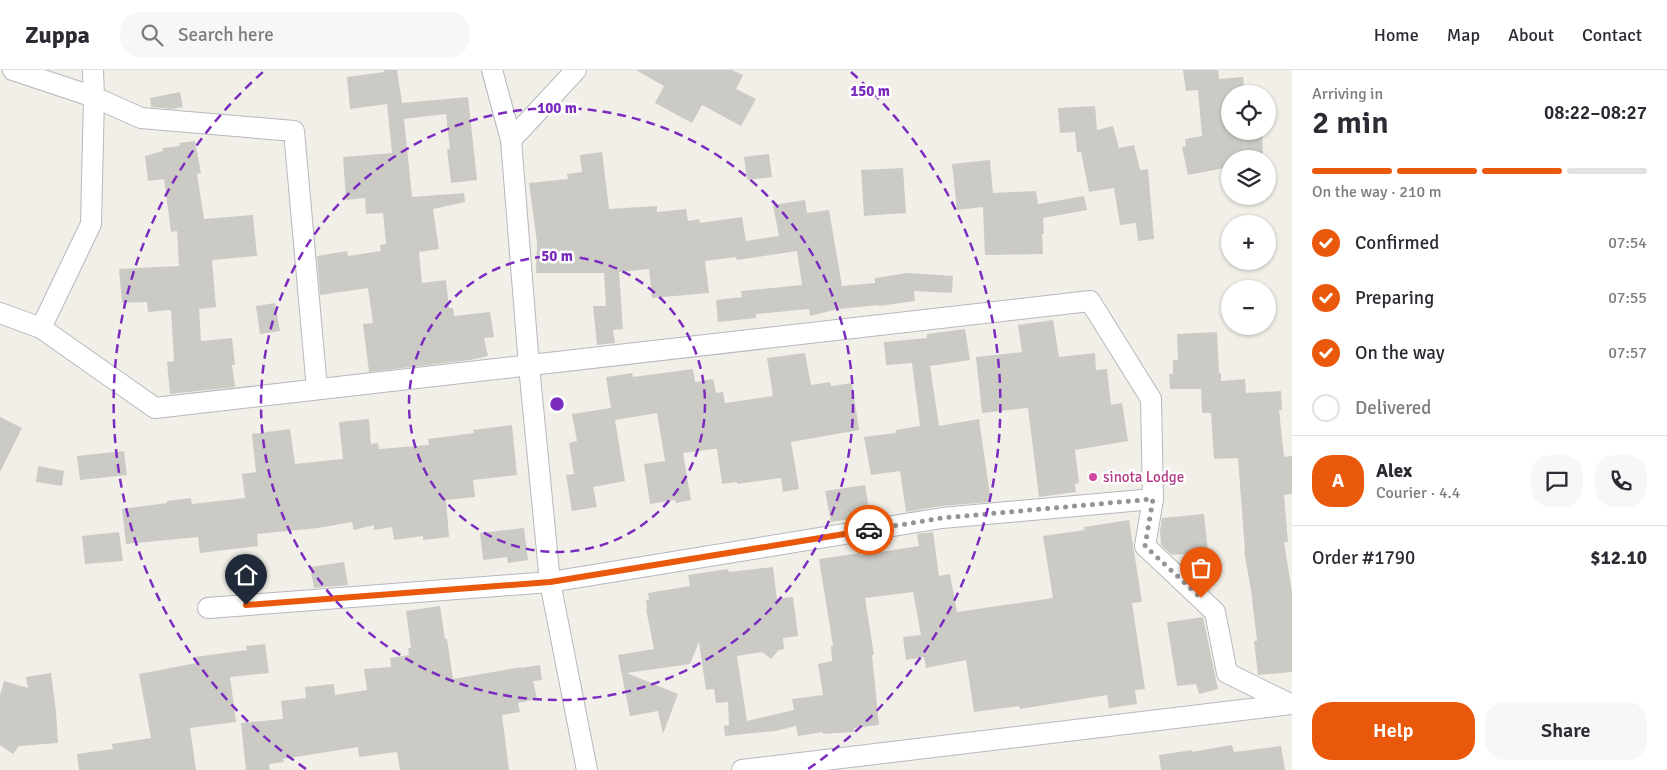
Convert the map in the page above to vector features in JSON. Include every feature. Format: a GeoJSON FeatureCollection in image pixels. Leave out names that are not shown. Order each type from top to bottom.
{"type":"FeatureCollection","features":[{"type":"Feature","properties":{"kind":"street"},"geometry":{"type":"LineString","coordinates":[[13,70],[94,97],[141,118],[294,131],[318,389]]}},
{"type":"Feature","properties":{"kind":"street"},"geometry":{"type":"LineString","coordinates":[[41,328],[91,224],[93,70]]}},
{"type":"Feature","properties":{"kind":"street"},"geometry":{"type":"LineString","coordinates":[[492,70],[511,140],[529,366],[550,582],[587,770]]}},
{"type":"Feature","properties":{"kind":"street"},"geometry":{"type":"LineString","coordinates":[[511,140],[576,70]]}},
{"type":"Feature","properties":{"kind":"street"},"geometry":{"type":"LineString","coordinates":[[0,313],[41,328],[155,408],[1090,301],[1151,399],[1153,499],[1145,546],[1215,612],[1227,673],[1291,704]]}},
{"type":"Feature","properties":{"kind":"street"},"geometry":{"type":"LineString","coordinates":[[208,608],[550,582],[942,518],[1153,499]]}},
{"type":"Feature","properties":{"kind":"street"},"geometry":{"type":"LineString","coordinates":[[742,770],[1291,704]]}},
{"type":"Feature","properties":{"kind":"building"},"geometry":{"type":"Polygon","coordinates":[[[384,70],[397,70],[402,103],[468,97],[477,180],[451,183],[447,149],[450,149],[446,114],[404,119],[412,197],[464,193],[465,202],[433,209],[439,249],[419,252],[422,283],[446,280],[449,308],[453,308],[454,316],[490,312],[494,337],[484,338],[488,356],[470,360],[369,372],[363,324],[373,323],[368,288],[320,295],[317,256],[347,251],[348,256],[381,251],[380,245],[386,244],[383,213],[366,214],[365,198],[346,200],[343,157],[392,153],[387,104],[350,109],[347,77],[384,72],[384,70]]]}},
{"type":"Feature","properties":{"kind":"building"},"geometry":{"type":"Polygon","coordinates":[[[636,70],[732,70],[743,75],[736,89],[756,99],[741,126],[702,105],[692,123],[655,103],[664,86],[636,70]]]}},
{"type":"Feature","properties":{"kind":"building"},"geometry":{"type":"Polygon","coordinates":[[[1183,70],[1218,70],[1219,79],[1243,77],[1244,85],[1221,85],[1221,140],[1262,140],[1263,150],[1221,150],[1221,169],[1188,175],[1182,147],[1186,146],[1185,139],[1202,136],[1198,90],[1186,91],[1183,70]]]}},
{"type":"Feature","properties":{"kind":"building"},"geometry":{"type":"Polygon","coordinates":[[[180,92],[183,107],[173,109],[151,107],[150,98],[180,92]]]}},
{"type":"Feature","properties":{"kind":"building"},"geometry":{"type":"Polygon","coordinates":[[[1095,106],[1097,130],[1113,126],[1119,148],[1134,145],[1140,170],[1148,169],[1154,239],[1138,241],[1136,223],[1120,225],[1114,188],[1089,192],[1081,152],[1077,152],[1075,132],[1060,133],[1058,108],[1095,106]]]}},
{"type":"Feature","properties":{"kind":"building"},"geometry":{"type":"Polygon","coordinates":[[[195,141],[201,173],[197,174],[204,219],[253,215],[257,256],[212,260],[216,307],[199,309],[201,341],[232,338],[235,365],[232,365],[235,387],[170,394],[167,362],[174,361],[171,310],[148,312],[147,302],[122,303],[119,269],[179,266],[177,231],[171,232],[164,179],[148,181],[145,156],[163,151],[162,148],[180,146],[179,143],[195,141]]]}},
{"type":"Feature","properties":{"kind":"building"},"geometry":{"type":"Polygon","coordinates":[[[602,152],[609,209],[657,206],[657,212],[686,209],[688,221],[699,219],[700,223],[742,217],[746,241],[779,236],[773,205],[805,200],[807,213],[829,210],[842,286],[875,283],[875,278],[908,273],[953,276],[952,293],[914,291],[915,301],[838,309],[810,316],[809,309],[756,314],[756,318],[718,322],[716,300],[742,297],[741,291],[802,285],[797,251],[737,260],[736,257],[705,261],[709,293],[652,298],[649,269],[619,272],[623,329],[613,330],[615,343],[597,345],[593,306],[606,306],[604,273],[536,273],[537,243],[529,183],[568,179],[567,174],[582,172],[580,155],[602,152]]]}},
{"type":"Feature","properties":{"kind":"building"},"geometry":{"type":"Polygon","coordinates":[[[769,154],[772,177],[747,180],[744,157],[769,154]]]}},
{"type":"Feature","properties":{"kind":"building"},"geometry":{"type":"Polygon","coordinates":[[[990,160],[993,193],[1036,191],[1038,204],[1084,196],[1087,210],[1043,218],[1043,254],[985,255],[983,207],[957,210],[952,164],[990,160]]]}},
{"type":"Feature","properties":{"kind":"building"},"geometry":{"type":"Polygon","coordinates":[[[903,168],[906,213],[864,216],[861,170],[903,168]]]}},
{"type":"Feature","properties":{"kind":"building"},"geometry":{"type":"Polygon","coordinates":[[[275,303],[280,331],[260,334],[256,306],[275,303]]]}},
{"type":"Feature","properties":{"kind":"building"},"geometry":{"type":"Polygon","coordinates":[[[1053,320],[1059,357],[1095,353],[1096,370],[1107,369],[1111,405],[1122,403],[1128,441],[1075,450],[1079,483],[1075,484],[1076,492],[1039,497],[1028,408],[982,413],[976,357],[1022,352],[1018,325],[1053,320]]]}},
{"type":"Feature","properties":{"kind":"building"},"geometry":{"type":"Polygon","coordinates":[[[965,329],[970,360],[930,366],[939,426],[979,419],[991,502],[941,506],[906,512],[900,471],[871,475],[864,437],[895,433],[896,430],[920,426],[912,363],[886,365],[884,342],[927,338],[927,334],[965,329]]]}},
{"type":"Feature","properties":{"kind":"building"},"geometry":{"type":"Polygon","coordinates":[[[1217,332],[1221,381],[1245,379],[1246,393],[1281,391],[1282,410],[1279,410],[1284,457],[1292,456],[1292,494],[1284,495],[1288,542],[1284,542],[1292,592],[1292,672],[1258,675],[1254,641],[1257,641],[1244,551],[1238,458],[1214,459],[1211,413],[1202,413],[1201,389],[1170,389],[1169,374],[1173,374],[1173,360],[1178,360],[1177,334],[1217,332]]]}},
{"type":"Feature","properties":{"kind":"building"},"geometry":{"type":"Polygon","coordinates":[[[805,353],[811,385],[830,382],[831,386],[852,383],[859,430],[791,442],[799,489],[783,492],[781,478],[737,484],[737,482],[722,484],[717,449],[713,449],[683,453],[691,500],[676,503],[675,500],[650,504],[644,464],[665,461],[657,413],[615,420],[625,481],[593,487],[597,507],[572,511],[566,475],[574,474],[569,443],[577,441],[572,414],[611,408],[606,377],[632,373],[633,377],[693,369],[695,382],[713,379],[716,393],[723,392],[725,403],[773,396],[767,358],[805,353]]]}},
{"type":"Feature","properties":{"kind":"building"},"geometry":{"type":"Polygon","coordinates":[[[0,417],[22,428],[0,472],[0,417]]]}},
{"type":"Feature","properties":{"kind":"building"},"geometry":{"type":"Polygon","coordinates":[[[369,419],[371,444],[378,443],[379,449],[429,445],[428,439],[474,433],[473,430],[512,425],[517,475],[473,480],[475,497],[446,500],[449,537],[423,540],[423,536],[394,540],[392,527],[374,530],[374,525],[354,530],[352,522],[318,528],[257,534],[258,546],[200,553],[198,537],[126,544],[122,509],[191,498],[192,504],[245,498],[242,474],[256,472],[252,434],[290,429],[295,464],[343,459],[339,422],[369,419]]]}},
{"type":"Feature","properties":{"kind":"building"},"geometry":{"type":"Polygon","coordinates":[[[124,451],[127,475],[80,480],[77,456],[124,451]]]}},
{"type":"Feature","properties":{"kind":"building"},"geometry":{"type":"Polygon","coordinates":[[[38,466],[64,471],[62,486],[36,482],[38,466]]]}},
{"type":"Feature","properties":{"kind":"building"},"geometry":{"type":"Polygon","coordinates":[[[865,485],[870,516],[831,522],[825,491],[865,485]]]}},
{"type":"Feature","properties":{"kind":"building"},"geometry":{"type":"Polygon","coordinates":[[[1204,514],[1208,552],[1172,555],[1161,545],[1160,531],[1162,518],[1204,514]]]}},
{"type":"Feature","properties":{"kind":"building"},"geometry":{"type":"Polygon","coordinates":[[[1129,520],[1142,602],[1132,603],[1145,689],[1135,690],[1137,704],[1109,708],[1107,695],[1020,709],[1019,706],[974,712],[966,660],[926,668],[924,657],[906,660],[903,637],[921,635],[913,592],[865,598],[874,655],[872,655],[879,725],[854,728],[854,732],[823,734],[823,732],[798,736],[796,726],[775,731],[725,736],[724,726],[729,725],[728,702],[716,703],[714,689],[706,690],[699,642],[690,664],[627,673],[678,694],[663,734],[658,711],[630,716],[618,655],[654,649],[646,609],[646,600],[649,600],[648,593],[690,586],[688,575],[728,569],[729,572],[773,567],[777,599],[793,597],[798,636],[783,638],[784,649],[779,650],[771,659],[762,652],[737,656],[747,721],[794,710],[792,699],[823,695],[818,664],[832,661],[831,646],[833,646],[819,559],[919,546],[917,534],[933,532],[939,576],[950,574],[957,612],[1053,598],[1043,536],[1085,530],[1084,527],[1129,520]]]}},
{"type":"Feature","properties":{"kind":"building"},"geometry":{"type":"Polygon","coordinates":[[[524,528],[528,560],[508,563],[507,557],[483,560],[480,533],[524,528]]]}},
{"type":"Feature","properties":{"kind":"building"},"geometry":{"type":"Polygon","coordinates":[[[119,532],[123,561],[85,564],[82,536],[119,532]]]}},
{"type":"Feature","properties":{"kind":"building"},"geometry":{"type":"Polygon","coordinates":[[[344,562],[348,585],[314,588],[310,567],[344,562]]]}},
{"type":"Feature","properties":{"kind":"building"},"geometry":{"type":"Polygon","coordinates":[[[440,606],[453,679],[540,665],[542,680],[533,681],[537,699],[518,703],[520,712],[502,715],[509,770],[400,770],[397,752],[359,757],[358,747],[283,759],[284,762],[269,764],[270,770],[246,770],[241,723],[283,719],[281,701],[306,698],[305,687],[334,684],[335,695],[367,690],[364,669],[391,667],[390,658],[409,655],[408,648],[411,648],[406,611],[440,606]]]}},
{"type":"Feature","properties":{"kind":"building"},"geometry":{"type":"Polygon","coordinates":[[[1203,617],[1218,689],[1199,694],[1196,684],[1177,686],[1167,623],[1203,617]]]}},
{"type":"Feature","properties":{"kind":"building"},"geometry":{"type":"Polygon","coordinates":[[[265,644],[269,673],[230,677],[236,722],[190,728],[196,770],[79,770],[77,754],[113,749],[112,744],[151,738],[139,674],[196,663],[195,657],[247,650],[246,646],[265,644]]]}},
{"type":"Feature","properties":{"kind":"building"},"geometry":{"type":"Polygon","coordinates":[[[51,673],[58,743],[19,746],[13,754],[0,745],[0,695],[4,681],[28,688],[26,677],[51,673]]]}},
{"type":"Feature","properties":{"kind":"building"},"geometry":{"type":"Polygon","coordinates":[[[1232,745],[1234,752],[1281,746],[1285,770],[1161,770],[1159,755],[1192,750],[1192,752],[1232,745]]]}},
{"type":"Feature","properties":{"kind":"way so far"},"geometry":{"type":"LineString","coordinates":[[869,530],[942,518],[1153,499],[1145,546],[1201,598]]}},
{"type":"Feature","properties":{"kind":"place","name":"sinota Lodge"},"geometry":{"type":"Point","coordinates":[1093,477]}},
{"type":"Feature","properties":{"kind":"route"},"geometry":{"type":"LineString","coordinates":[[246,605],[550,582],[869,530]]}}]}
